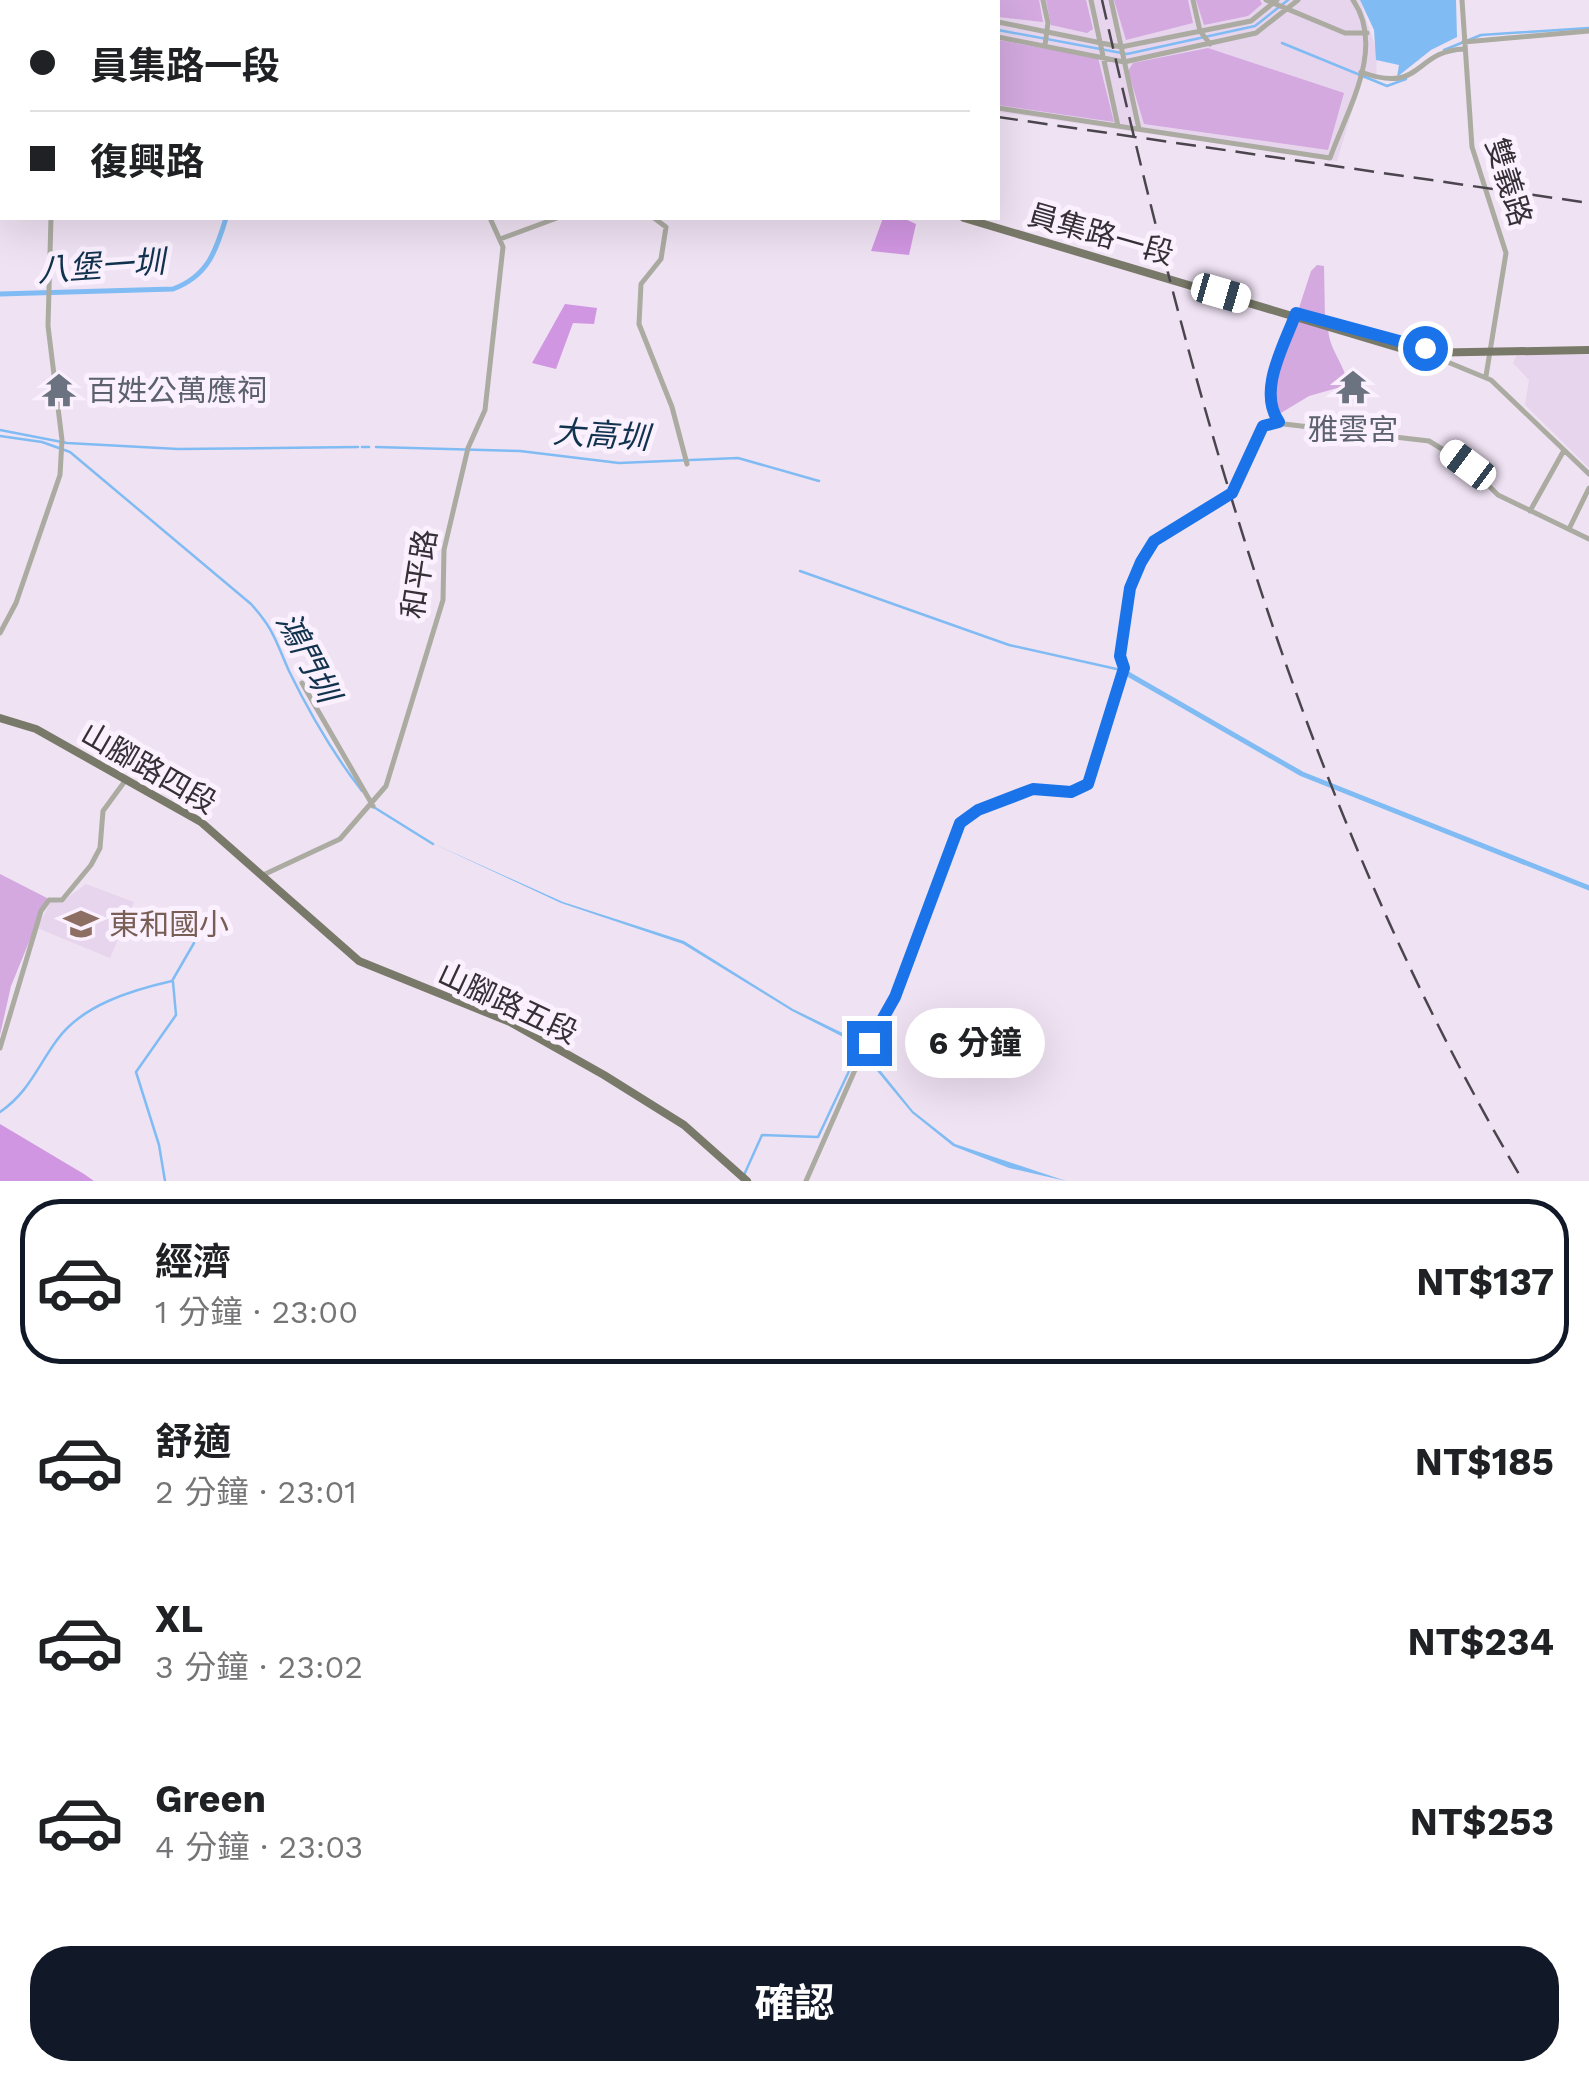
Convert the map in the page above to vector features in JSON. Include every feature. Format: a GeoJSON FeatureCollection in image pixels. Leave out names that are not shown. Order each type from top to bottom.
{"type":"FeatureCollection","features":[{"type":"Feature","properties":{"kind":"main road","name":"員集路一段"},"geometry":{"type":"LineString","coordinates":[[971,220],[1414,350]]}},
{"type":"Feature","properties":{"kind":"main road"},"geometry":{"type":"LineString","coordinates":[[1414,350],[1589,348]]}},
{"type":"Feature","properties":{"kind":"main road","name":"山腳路四段"},"geometry":{"type":"LineString","coordinates":[[0,718],[36,729],[202,822],[264,874]]}},
{"type":"Feature","properties":{"kind":"main road","name":"山腳路五段"},"geometry":{"type":"LineString","coordinates":[[264,874],[359,961],[510,1022],[677,1120],[746,1181]]}},
{"type":"Feature","properties":{"kind":"street"},"geometry":{"type":"LineString","coordinates":[[1043,0],[1048,31],[1045,46]]}},
{"type":"Feature","properties":{"kind":"street"},"geometry":{"type":"LineString","coordinates":[[1091,0],[1118,126]]}},
{"type":"Feature","properties":{"kind":"street"},"geometry":{"type":"LineString","coordinates":[[1111,0],[1138,129]]}},
{"type":"Feature","properties":{"kind":"street"},"geometry":{"type":"LineString","coordinates":[[1193,0],[1200,31],[1210,44]]}},
{"type":"Feature","properties":{"kind":"street"},"geometry":{"type":"LineString","coordinates":[[1000,37],[1124,62],[1265,29],[1298,0]]}},
{"type":"Feature","properties":{"kind":"street"},"geometry":{"type":"LineString","coordinates":[[1000,108],[1330,158],[1368,53],[1367,32],[1353,0]]}},
{"type":"Feature","properties":{"kind":"street","name":"雙義路"},"geometry":{"type":"LineString","coordinates":[[1462,0],[1466,105],[1475,162],[1506,253],[1486,376]]}},
{"type":"Feature","properties":{"kind":"street"},"geometry":{"type":"LineString","coordinates":[[1000,22],[1121,47],[1251,21],[1271,2],[1345,33],[1367,32]]}},
{"type":"Feature","properties":{"kind":"street"},"geometry":{"type":"LineString","coordinates":[[1360,74],[1388,82],[1404,80],[1444,50],[1464,43],[1589,31]]}},
{"type":"Feature","properties":{"kind":"street"},"geometry":{"type":"LineString","coordinates":[[0,633],[25,578],[60,475],[62,446],[48,294],[51,220]]}},
{"type":"Feature","properties":{"kind":"street","name":"和平路"},"geometry":{"type":"LineString","coordinates":[[264,874],[340,839],[386,786],[443,600],[444,550],[468,450],[484,410],[504,248],[491,220]]}},
{"type":"Feature","properties":{"kind":"street"},"geometry":{"type":"LineString","coordinates":[[500,239],[552,220]]}},
{"type":"Feature","properties":{"kind":"street"},"geometry":{"type":"LineString","coordinates":[[657,220],[666,227],[661,259],[641,284],[639,329],[672,407],[687,464]]}},
{"type":"Feature","properties":{"kind":"street"},"geometry":{"type":"LineString","coordinates":[[1275,420],[1272,380],[1296,315]]}},
{"type":"Feature","properties":{"kind":"street","name":"員集路一段"},"geometry":{"type":"LineString","coordinates":[[1414,350],[1486,376],[1589,474]]}},
{"type":"Feature","properties":{"kind":"street"},"geometry":{"type":"LineString","coordinates":[[806,1181],[862,1054],[895,997],[960,823],[978,810],[1033,789],[1071,792],[1088,784],[1123,672],[1120,656],[1130,588],[1141,562],[1154,541],[1232,493],[1263,426],[1275,420],[1429,441],[1468,465],[1498,495],[1589,539]]}},
{"type":"Feature","properties":{"kind":"street"},"geometry":{"type":"LineString","coordinates":[[1530,511],[1563,452]]}},
{"type":"Feature","properties":{"kind":"street"},"geometry":{"type":"LineString","coordinates":[[1569,530],[1589,488]]}},
{"type":"Feature","properties":{"kind":"street"},"geometry":{"type":"LineString","coordinates":[[302,682],[372,806]]}},
{"type":"Feature","properties":{"kind":"street"},"geometry":{"type":"LineString","coordinates":[[0,1048],[42,911],[50,900],[62,900],[80,882],[100,848],[103,811],[125,780]]}},
{"type":"Feature","properties":{"kind":"shaded area"},"geometry":{"type":"Polygon","coordinates":[[[1000,0],[1360,0],[1377,52],[1376,81],[1362,78],[1337,161],[1000,112],[1000,0]]]}},
{"type":"Feature","properties":{"kind":"shaded area"},"geometry":{"type":"Polygon","coordinates":[[[1000,0],[1039,0],[1043,22],[1000,17],[1000,0]]]}},
{"type":"Feature","properties":{"kind":"shaded area"},"geometry":{"type":"Polygon","coordinates":[[[1046,0],[1086,0],[1093,29],[1087,33],[1051,25],[1046,0]]]}},
{"type":"Feature","properties":{"kind":"shaded area"},"geometry":{"type":"Polygon","coordinates":[[[1114,0],[1188,0],[1193,23],[1126,40],[1114,0]]]}},
{"type":"Feature","properties":{"kind":"shaded area"},"geometry":{"type":"Polygon","coordinates":[[[1196,0],[1260,0],[1262,4],[1248,16],[1204,25],[1196,0]]]}},
{"type":"Feature","properties":{"kind":"shaded area"},"geometry":{"type":"Polygon","coordinates":[[[1000,40],[1098,58],[1114,122],[1000,105],[1000,40]]]}},
{"type":"Feature","properties":{"kind":"shaded area"},"geometry":{"type":"Polygon","coordinates":[[[1208,48],[1344,93],[1328,150],[1144,124],[1128,71],[1133,63],[1208,48]]]}},
{"type":"Feature","properties":{"kind":"shaded area"},"geometry":{"type":"Polygon","coordinates":[[[882,220],[916,224],[909,255],[871,251],[882,220]]]}},
{"type":"Feature","properties":{"kind":"shaded area"},"geometry":{"type":"Polygon","coordinates":[[[1317,265],[1324,266],[1325,319],[1298,311],[1311,271],[1317,265]]]}},
{"type":"Feature","properties":{"kind":"shaded area"},"geometry":{"type":"Polygon","coordinates":[[[565,304],[597,308],[594,324],[573,323],[556,369],[532,363],[565,304]]]}},
{"type":"Feature","properties":{"kind":"shaded area"},"geometry":{"type":"Polygon","coordinates":[[[1295,316],[1328,326],[1348,385],[1309,396],[1276,416],[1272,379],[1295,316]]]}},
{"type":"Feature","properties":{"kind":"shaded area"},"geometry":{"type":"Polygon","coordinates":[[[1517,354],[1589,355],[1589,468],[1525,405],[1529,380],[1513,363],[1517,354]]]}},
{"type":"Feature","properties":{"kind":"shaded area"},"geometry":{"type":"Polygon","coordinates":[[[0,874],[47,898],[11,986],[0,1035],[0,874]]]}},
{"type":"Feature","properties":{"kind":"shaded area","name":"東和國小"},"geometry":{"type":"Polygon","coordinates":[[[86,884],[134,902],[110,958],[37,928],[51,901],[60,903],[86,884]]]}},
{"type":"Feature","properties":{"kind":"shaded area"},"geometry":{"type":"Polygon","coordinates":[[[0,1124],[84,1174],[94,1181],[0,1181],[0,1124]]]}},
{"type":"Feature","properties":{"kind":"water"},"geometry":{"type":"Polygon","coordinates":[[[1360,0],[1456,0],[1457,37],[1431,50],[1397,77],[1399,65],[1376,60],[1374,30],[1360,0]]]}},
{"type":"Feature","properties":{"kind":"water"},"geometry":{"type":"Polygon","coordinates":[[[432,843],[563,902],[684,941],[793,1009],[855,1039],[913,1111],[955,1144],[1066,1181],[1009,1168],[953,1146],[912,1113],[853,1042],[792,1011],[683,944],[561,903],[432,843]]]}},
{"type":"Feature","properties":{"kind":"waterway"},"geometry":{"type":"LineString","coordinates":[[1000,30],[1127,54],[1255,26],[1288,0]]}},
{"type":"Feature","properties":{"kind":"waterway"},"geometry":{"type":"LineString","coordinates":[[1444,50],[1481,35],[1589,28]]}},
{"type":"Feature","properties":{"kind":"waterway"},"geometry":{"type":"LineString","coordinates":[[1282,43],[1387,86],[1406,79]]}},
{"type":"Feature","properties":{"kind":"waterway","name":"八堡一圳"},"geometry":{"type":"LineString","coordinates":[[0,294],[173,289],[203,270],[225,220]]}},
{"type":"Feature","properties":{"kind":"waterway","name":"大高圳"},"geometry":{"type":"LineString","coordinates":[[0,430],[67,443],[178,449],[358,447]]}},
{"type":"Feature","properties":{"kind":"waterway","name":"鴻門圳"},"geometry":{"type":"LineString","coordinates":[[0,436],[42,442],[70,452],[251,604],[270,629],[322,733],[362,791]]}},
{"type":"Feature","properties":{"kind":"waterway","name":"大高圳"},"geometry":{"type":"LineString","coordinates":[[362,447],[369,447]]}},
{"type":"Feature","properties":{"kind":"waterway","name":"大高圳"},"geometry":{"type":"LineString","coordinates":[[376,447],[520,451],[619,463],[738,458],[819,481]]}},
{"type":"Feature","properties":{"kind":"waterway"},"geometry":{"type":"LineString","coordinates":[[800,571],[1009,645],[1121,670]]}},
{"type":"Feature","properties":{"kind":"waterway"},"geometry":{"type":"LineString","coordinates":[[1121,670],[1302,774],[1589,888]]}},
{"type":"Feature","properties":{"kind":"waterway","name":"鴻門圳"},"geometry":{"type":"LineString","coordinates":[[372,806],[433,844]]}},
{"type":"Feature","properties":{"kind":"waterway"},"geometry":{"type":"LineString","coordinates":[[0,1112],[26,1088],[67,1028],[109,1001],[172,981],[194,943]]}},
{"type":"Feature","properties":{"kind":"waterway"},"geometry":{"type":"LineString","coordinates":[[165,1181],[159,1145],[136,1072],[176,1015],[173,982]]}},
{"type":"Feature","properties":{"kind":"waterway"},"geometry":{"type":"LineString","coordinates":[[744,1175],[762,1135],[818,1137],[858,1052]]}},
{"type":"Feature","properties":{"kind":"railway"},"geometry":{"type":"LineString","coordinates":[[1102,0],[1177,307],[1266,607],[1319,755],[1379,900],[1446,1042],[1523,1181]]}},
{"type":"Feature","properties":{"kind":"railway"},"geometry":{"type":"LineString","coordinates":[[1000,117],[1589,203]]}},
{"type":"Feature","properties":{"kind":"place","name":"雅雲宮"},"geometry":{"type":"Point","coordinates":[1353,387]}},
{"type":"Feature","properties":{"kind":"place","name":"百姓公萬應祠"},"geometry":{"type":"Point","coordinates":[59,390]}},
{"type":"Feature","properties":{"kind":"place","name":"東和國小"},"geometry":{"type":"Point","coordinates":[81,924]}},
{"type":"Feature","properties":{"kind":"route"},"geometry":{"type":"LineString","coordinates":[[869,1043],[895,997],[960,823],[978,810],[1014,800],[1033,789],[1074,792],[1086,787],[1093,778],[1124,668],[1120,656],[1130,588],[1141,562],[1154,541],[1188,524],[1232,493],[1263,426],[1272,420],[1275,424],[1279,422],[1271,402],[1272,380],[1296,313],[1413,348],[1425,348]]}}]}
